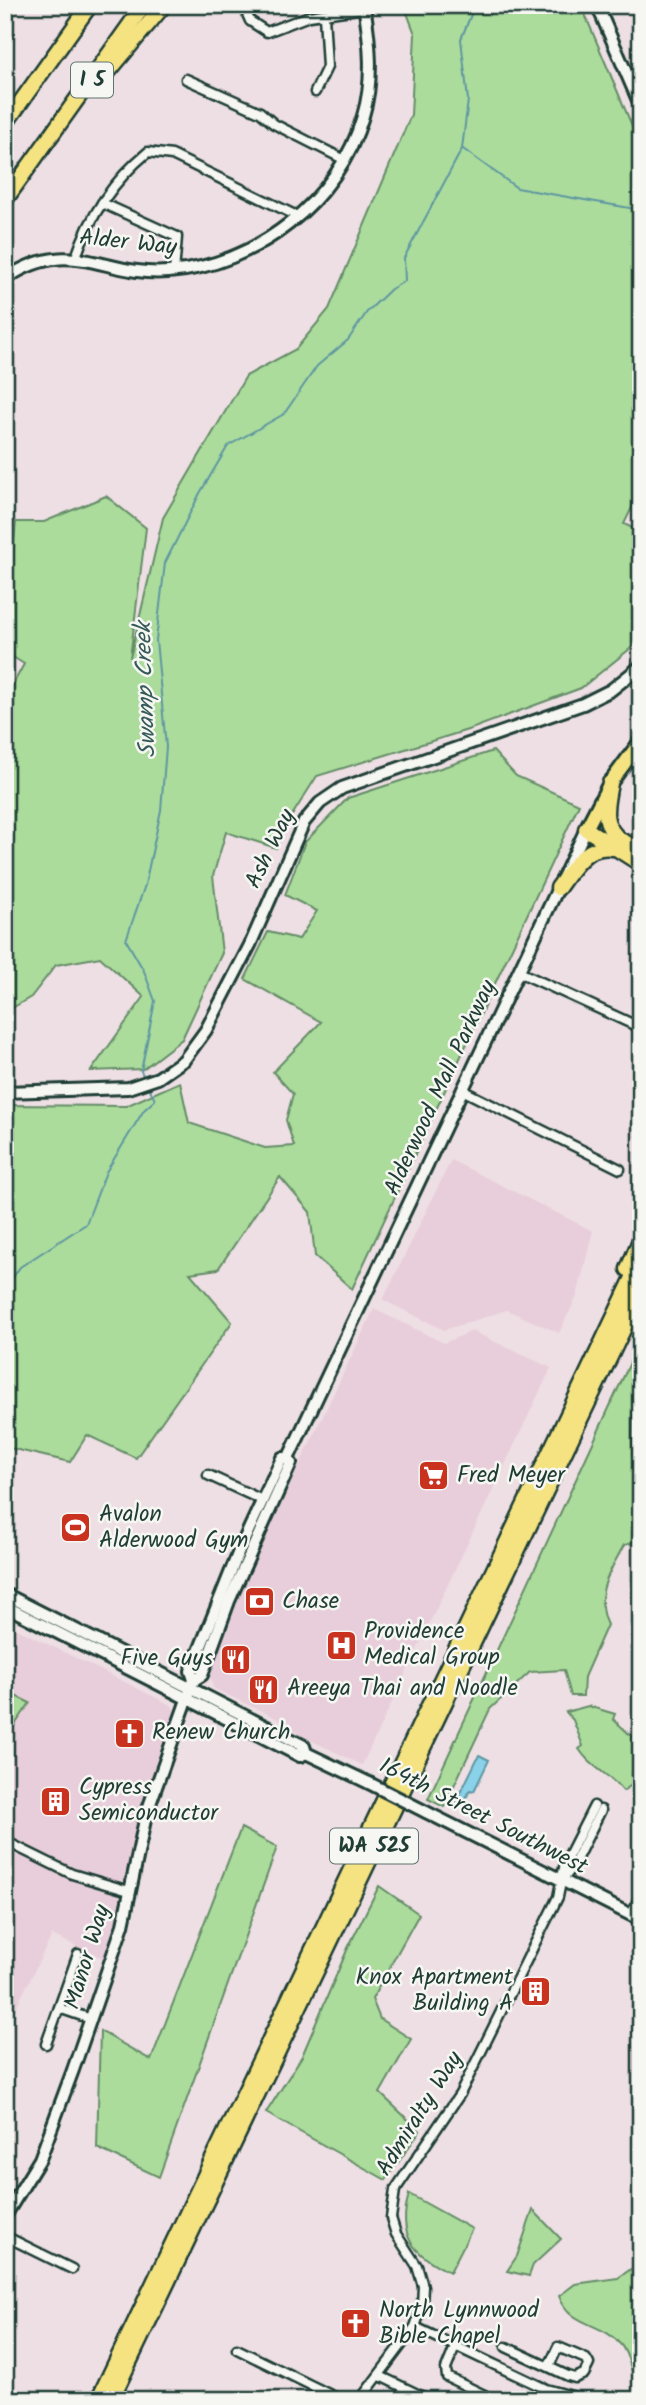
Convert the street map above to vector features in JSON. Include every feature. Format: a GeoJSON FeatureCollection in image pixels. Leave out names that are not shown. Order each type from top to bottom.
{"type":"FeatureCollection","features":[{"type":"Feature","properties":{"kind":"highway","name":"I 5"},"geometry":{"type":"LineString","coordinates":[[5,124],[90,5]]}},
{"type":"Feature","properties":{"kind":"highway","name":"I 5"},"geometry":{"type":"LineString","coordinates":[[5,200],[145,5]]}},
{"type":"Feature","properties":{"kind":"highway"},"geometry":{"type":"LineString","coordinates":[[39,154],[164,5]]}},
{"type":"Feature","properties":{"kind":"highway"},"geometry":{"type":"LineString","coordinates":[[610,783],[606,824],[616,844]]}},
{"type":"Feature","properties":{"kind":"highway"},"geometry":{"type":"LineString","coordinates":[[586,829],[616,844],[641,864]]}},
{"type":"Feature","properties":{"kind":"highway"},"geometry":{"type":"LineString","coordinates":[[558,888],[589,851],[616,844],[641,850]]}},
{"type":"Feature","properties":{"kind":"highway"},"geometry":{"type":"LineString","coordinates":[[601,1343],[641,1238]]}},
{"type":"Feature","properties":{"kind":"highway","name":"WA 525"},"geometry":{"type":"LineString","coordinates":[[98,2400],[641,1261]]}},
{"type":"Feature","properties":{"kind":"highway","name":"WA 525"},"geometry":{"type":"LineString","coordinates":[[111,2400],[641,1292]]}},
{"type":"Feature","properties":{"kind":"main road"},"geometry":{"type":"LineString","coordinates":[[597,5],[641,107]]}},
{"type":"Feature","properties":{"kind":"main road","name":"Alder Way"},"geometry":{"type":"LineString","coordinates":[[5,279],[22,267],[44,259],[76,257],[123,267],[174,272],[198,269],[236,258],[266,241],[297,216],[345,160],[364,114],[369,76],[370,51],[365,7]]}},
{"type":"Feature","properties":{"kind":"main road","name":"Ash Way"},"geometry":{"type":"LineString","coordinates":[[5,1091],[128,1088],[147,1083],[184,1060],[206,1030],[250,944],[304,822],[320,803],[342,788],[583,704],[611,690],[641,666]]}},
{"type":"Feature","properties":{"kind":"main road","name":"Alderwood Mall Parkway"},"geometry":{"type":"LineString","coordinates":[[288,1459],[586,829],[610,783],[641,741]]}},
{"type":"Feature","properties":{"kind":"main road","name":"Alderwood Mall Parkway"},"geometry":{"type":"LineString","coordinates":[[190,1690],[191,1671],[215,1610],[282,1458],[288,1459]]}},
{"type":"Feature","properties":{"kind":"main road","name":"Alderwood Mall Parkway"},"geometry":{"type":"LineString","coordinates":[[190,1690],[202,1675],[234,1588],[291,1464],[288,1459]]}},
{"type":"Feature","properties":{"kind":"main road","name":"164th Street Southwest"},"geometry":{"type":"LineString","coordinates":[[5,1594],[190,1690],[300,1756],[306,1753],[369,1783],[636,1918]]}},
{"type":"Feature","properties":{"kind":"main road","name":"164th Street Southwest"},"geometry":{"type":"LineString","coordinates":[[5,1606],[190,1690]]}},
{"type":"Feature","properties":{"kind":"main road","name":"Manor Way"},"geometry":{"type":"LineString","coordinates":[[5,2216],[40,2159],[90,2019],[123,1925],[146,1815],[190,1690]]}},
{"type":"Feature","properties":{"kind":"street"},"geometry":{"type":"LineString","coordinates":[[243,5],[250,21],[260,29],[273,32],[297,20],[365,7]]}},
{"type":"Feature","properties":{"kind":"street"},"geometry":{"type":"LineString","coordinates":[[315,92],[327,67],[324,15]]}},
{"type":"Feature","properties":{"kind":"street"},"geometry":{"type":"LineString","coordinates":[[186,79],[260,112],[274,124],[345,160]]}},
{"type":"Feature","properties":{"kind":"street"},"geometry":{"type":"LineString","coordinates":[[76,257],[86,226],[123,172],[148,152],[172,155],[297,216]]}},
{"type":"Feature","properties":{"kind":"street"},"geometry":{"type":"LineString","coordinates":[[102,203],[177,237],[174,272]]}},
{"type":"Feature","properties":{"kind":"street"},"geometry":{"type":"LineString","coordinates":[[519,972],[641,1028]]}},
{"type":"Feature","properties":{"kind":"street"},"geometry":{"type":"LineString","coordinates":[[462,1090],[620,1169]]}},
{"type":"Feature","properties":{"kind":"street"},"geometry":{"type":"LineString","coordinates":[[208,1475],[262,1500]]}},
{"type":"Feature","properties":{"kind":"street","name":"Admiralty Way"},"geometry":{"type":"LineString","coordinates":[[360,2400],[415,2327],[422,2306],[423,2286],[417,2266],[396,2234],[391,2218],[394,2190],[460,2094],[558,1897],[562,1880],[572,1868],[598,1808]]}},
{"type":"Feature","properties":{"kind":"street"},"geometry":{"type":"LineString","coordinates":[[5,1841],[72,1874],[129,1891]]}},
{"type":"Feature","properties":{"kind":"street"},"geometry":{"type":"LineString","coordinates":[[636,1918],[641,1894]]}},
{"type":"Feature","properties":{"kind":"street"},"geometry":{"type":"LineString","coordinates":[[46,2044],[78,1954]]}},
{"type":"Feature","properties":{"kind":"street"},"geometry":{"type":"LineString","coordinates":[[59,2008],[90,2019]]}},
{"type":"Feature","properties":{"kind":"street"},"geometry":{"type":"LineString","coordinates":[[5,2236],[72,2269]]}},
{"type":"Feature","properties":{"kind":"street"},"geometry":{"type":"LineString","coordinates":[[415,2327],[564,2397],[587,2400]]}},
{"type":"Feature","properties":{"kind":"street"},"geometry":{"type":"LineString","coordinates":[[455,2347],[446,2369],[447,2376],[495,2400]]}},
{"type":"Feature","properties":{"kind":"street"},"geometry":{"type":"LineString","coordinates":[[506,2347],[549,2367],[580,2378],[589,2364],[586,2359],[558,2347],[549,2367]]}},
{"type":"Feature","properties":{"kind":"street"},"geometry":{"type":"LineString","coordinates":[[237,2349],[341,2400]]}},
{"type":"Feature","properties":{"kind":"street"},"geometry":{"type":"LineString","coordinates":[[380,2375],[430,2400]]}},
{"type":"Feature","properties":{"kind":"shaded area"},"geometry":{"type":"Polygon","coordinates":[[[451,1160],[593,1231],[577,1296],[559,1333],[507,1310],[444,1330],[383,1300],[451,1160]]]}},
{"type":"Feature","properties":{"kind":"shaded area"},"geometry":{"type":"Polygon","coordinates":[[[374,1309],[444,1343],[472,1331],[551,1368],[362,1765],[302,1736],[288,1724],[213,1688],[210,1675],[245,1579],[374,1309]]]}},
{"type":"Feature","properties":{"kind":"shaded area"},"geometry":{"type":"Polygon","coordinates":[[[5,1623],[171,1705],[177,1713],[146,1815],[123,1925],[107,1960],[52,1935],[5,2030],[5,1623]]]}},
{"type":"Feature","properties":{"kind":"green space","name":"Swamp Creek"},"geometry":{"type":"Polygon","coordinates":[[[404,5],[581,5],[641,147],[641,489],[624,524],[641,532],[641,640],[581,688],[471,729],[317,776],[284,828],[276,848],[226,832],[213,876],[222,953],[182,1039],[143,1069],[91,1071],[144,997],[100,957],[56,965],[31,997],[5,1012],[5,699],[24,664],[5,652],[5,569],[11,570],[16,522],[44,522],[106,496],[146,528],[130,658],[163,518],[246,376],[296,349],[329,309],[411,115],[415,34],[404,5]]]}},
{"type":"Feature","properties":{"kind":"green space"},"geometry":{"type":"Polygon","coordinates":[[[493,751],[516,776],[579,804],[352,1289],[315,1256],[310,1212],[280,1177],[218,1269],[190,1273],[232,1322],[136,1458],[87,1435],[70,1462],[5,1447],[5,1105],[126,1106],[180,1082],[189,1123],[265,1148],[294,1146],[286,1120],[293,1094],[273,1072],[321,1022],[245,979],[268,932],[299,939],[317,911],[285,895],[305,842],[348,798],[493,751]]]}},
{"type":"Feature","properties":{"kind":"green space"},"geometry":{"type":"Polygon","coordinates":[[[641,1339],[641,1398],[633,1413],[632,1455],[641,1460],[641,1541],[624,1545],[605,1583],[602,1604],[607,1625],[584,1677],[583,1696],[571,1696],[564,1670],[530,1672],[490,1709],[444,1807],[428,1799],[641,1339]]]}},
{"type":"Feature","properties":{"kind":"green space"},"geometry":{"type":"Polygon","coordinates":[[[5,1691],[30,1703],[5,1739],[5,1691]]]}},
{"type":"Feature","properties":{"kind":"green space"},"geometry":{"type":"Polygon","coordinates":[[[588,1706],[615,1714],[613,1719],[641,1745],[632,1773],[633,1784],[623,1791],[579,1749],[583,1746],[573,1720],[566,1712],[588,1706]]]}},
{"type":"Feature","properties":{"kind":"green space"},"geometry":{"type":"Polygon","coordinates":[[[241,1828],[277,1847],[159,2177],[97,2148],[100,2031],[151,2060],[241,1828]]]}},
{"type":"Feature","properties":{"kind":"green space"},"geometry":{"type":"Polygon","coordinates":[[[379,1886],[419,1914],[372,1999],[380,2019],[411,2039],[380,2093],[420,2131],[386,2180],[266,2113],[302,2056],[347,1950],[379,1886]]]}},
{"type":"Feature","properties":{"kind":"green space"},"geometry":{"type":"Polygon","coordinates":[[[409,2194],[472,2229],[450,2272],[426,2258],[411,2242],[405,2221],[409,2194]]]}},
{"type":"Feature","properties":{"kind":"green space"},"geometry":{"type":"Polygon","coordinates":[[[533,2210],[561,2239],[533,2265],[529,2276],[507,2271],[517,2256],[533,2210]]]}},
{"type":"Feature","properties":{"kind":"green space"},"geometry":{"type":"Polygon","coordinates":[[[641,2262],[641,2389],[621,2345],[613,2337],[578,2319],[564,2306],[559,2296],[575,2284],[618,2278],[641,2262]]]}},
{"type":"Feature","properties":{"kind":"water"},"geometry":{"type":"Polygon","coordinates":[[[479,1755],[489,1760],[474,1791],[470,1790],[463,1805],[456,1802],[479,1755]]]}},
{"type":"Feature","properties":{"kind":"waterway","name":"Swamp Creek"},"geometry":{"type":"LineString","coordinates":[[144,1077],[141,1071],[155,1001],[144,971],[126,940],[145,885],[161,810],[166,747],[156,640],[165,563],[200,493],[228,446],[284,414],[317,366],[348,340],[367,312],[391,289],[405,281],[404,258],[462,149],[468,100],[461,39],[475,5]]}},
{"type":"Feature","properties":{"kind":"waterway"},"geometry":{"type":"LineString","coordinates":[[463,149],[517,188],[641,210]]}},
{"type":"Feature","properties":{"kind":"waterway","name":"Swamp Creek"},"geometry":{"type":"LineString","coordinates":[[5,1289],[20,1267],[86,1224],[106,1172],[144,1110],[155,1100],[148,1085]]}},
{"type":"Feature","properties":{"kind":"place","name":"Fred Meyer"},"geometry":{"type":"Point","coordinates":[434,1476]}},
{"type":"Feature","properties":{"kind":"place","name":"Avalon Alderwood Gym"},"geometry":{"type":"Point","coordinates":[76,1528]}},
{"type":"Feature","properties":{"kind":"place","name":"Chase"},"geometry":{"type":"Point","coordinates":[259,1602]}},
{"type":"Feature","properties":{"kind":"place","name":"Providence Medical Group"},"geometry":{"type":"Point","coordinates":[341,1645]}},
{"type":"Feature","properties":{"kind":"place","name":"Five Guys"},"geometry":{"type":"Point","coordinates":[236,1659]}},
{"type":"Feature","properties":{"kind":"place","name":"Areeya Thai and Noodle"},"geometry":{"type":"Point","coordinates":[264,1689]}},
{"type":"Feature","properties":{"kind":"place","name":"Renew Church"},"geometry":{"type":"Point","coordinates":[129,1733]}},
{"type":"Feature","properties":{"kind":"place","name":"Cypress Semiconductor"},"geometry":{"type":"Point","coordinates":[56,1801]}},
{"type":"Feature","properties":{"kind":"place","name":"Knox Apartment Building A"},"geometry":{"type":"Point","coordinates":[536,1991]}},
{"type":"Feature","properties":{"kind":"place","name":"North Lynnwood Bible Chapel"},"geometry":{"type":"Point","coordinates":[356,2324]}}]}
